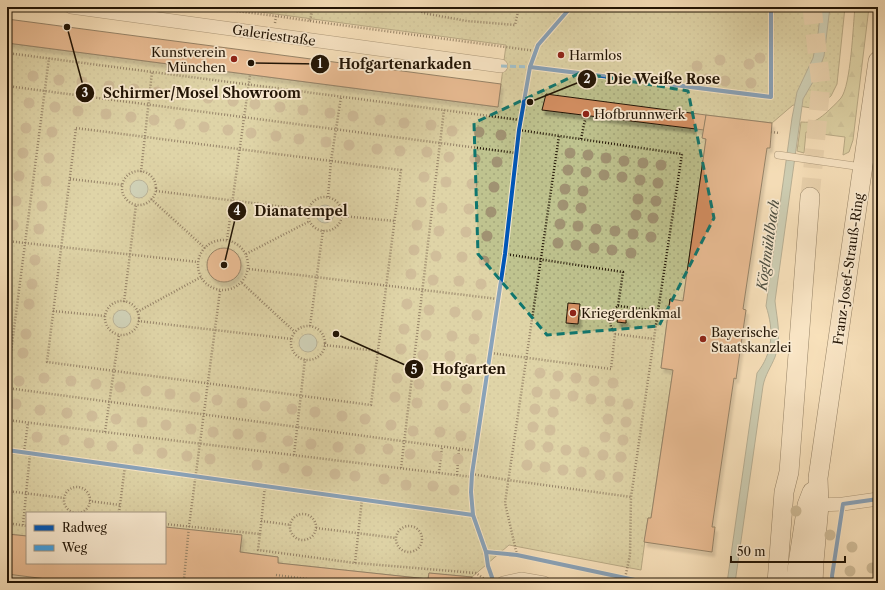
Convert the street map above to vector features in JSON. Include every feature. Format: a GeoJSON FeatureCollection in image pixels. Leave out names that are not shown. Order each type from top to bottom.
{"type":"FeatureCollection","features":[{"type":"Feature","properties":{"kind":"main road","name":"Franz-Josef-Strauß-Ring"},"geometry":{"type":"LineString","coordinates":[[813,583],[819,505],[818,478],[878,61]]}},
{"type":"Feature","properties":{"kind":"main road"},"geometry":{"type":"LineString","coordinates":[[777,583],[784,492],[789,472],[810,198]]}},
{"type":"Feature","properties":{"kind":"main road","name":"Franz-Josef-Strauß-Ring"},"geometry":{"type":"LineString","coordinates":[[795,583],[807,505],[818,478]]}},
{"type":"Feature","properties":{"kind":"street","name":"Galeriestraße"},"geometry":{"type":"LineString","coordinates":[[71,7],[501,66]]}},
{"type":"Feature","properties":{"kind":"street"},"geometry":{"type":"LineString","coordinates":[[819,505],[843,504],[878,499]]}},
{"type":"Feature","properties":{"kind":"street"},"geometry":{"type":"LineString","coordinates":[[503,583],[521,579],[544,583]]}},
{"type":"Feature","properties":{"kind":"lane"},"geometry":{"type":"LineString","coordinates":[[780,156],[862,167]]}},
{"type":"Feature","properties":{"kind":"path"},"geometry":{"type":"LineString","coordinates":[[9,19],[11,7]]}},
{"type":"Feature","properties":{"kind":"path"},"geometry":{"type":"LineString","coordinates":[[204,7],[536,51]]}},
{"type":"Feature","properties":{"kind":"path"},"geometry":{"type":"LineString","coordinates":[[310,21],[314,7]]}},
{"type":"Feature","properties":{"kind":"path"},"geometry":{"type":"LineString","coordinates":[[418,7],[423,12],[467,21],[515,25],[519,7]]}},
{"type":"Feature","properties":{"kind":"path"},"geometry":{"type":"LineString","coordinates":[[274,35],[276,16]]}},
{"type":"Feature","properties":{"kind":"path"},"geometry":{"type":"LineString","coordinates":[[7,53],[520,120]]}},
{"type":"Feature","properties":{"kind":"path"},"geometry":{"type":"LineString","coordinates":[[7,383],[49,58]]}},
{"type":"Feature","properties":{"kind":"path"},"geometry":{"type":"LineString","coordinates":[[141,172],[150,105],[152,72]]}},
{"type":"Feature","properties":{"kind":"path"},"geometry":{"type":"LineString","coordinates":[[227,240],[250,75]]}},
{"type":"Feature","properties":{"kind":"path"},"geometry":{"type":"LineString","coordinates":[[7,86],[516,153]]}},
{"type":"Feature","properties":{"kind":"path"},"geometry":{"type":"LineString","coordinates":[[328,197],[331,161],[341,97]]}},
{"type":"Feature","properties":{"kind":"path"},"geometry":{"type":"LineString","coordinates":[[401,468],[444,110]]}},
{"type":"Feature","properties":{"kind":"path"},"geometry":{"type":"LineString","coordinates":[[581,139],[586,115]]}},
{"type":"Feature","properties":{"kind":"path"},"geometry":{"type":"LineString","coordinates":[[76,128],[146,137],[402,170],[371,405],[47,362],[76,128]]}},
{"type":"Feature","properties":{"kind":"path"},"geometry":{"type":"LineString","coordinates":[[519,130],[682,154],[631,498],[630,555],[624,583]]}},
{"type":"Feature","properties":{"kind":"path"},"geometry":{"type":"LineString","coordinates":[[771,132],[780,133]]}},
{"type":"Feature","properties":{"kind":"path"},"geometry":{"type":"LineString","coordinates":[[517,555],[505,503],[559,136]]}},
{"type":"Feature","properties":{"kind":"path"},"geometry":{"type":"LineString","coordinates":[[136,172],[141,172],[151,176],[154,180],[156,191],[151,199],[142,205],[136,205],[131,203],[124,195],[122,190],[128,176],[136,172]]}},
{"type":"Feature","properties":{"kind":"path"},"geometry":{"type":"LineString","coordinates":[[70,179],[123,185]]}},
{"type":"Feature","properties":{"kind":"path"},"geometry":{"type":"LineString","coordinates":[[156,191],[309,210]]}},
{"type":"Feature","properties":{"kind":"path"},"geometry":{"type":"LineString","coordinates":[[328,197],[340,206],[342,216],[340,221],[333,228],[322,230],[313,225],[310,221],[309,210],[314,201],[328,197]]}},
{"type":"Feature","properties":{"kind":"path"},"geometry":{"type":"LineString","coordinates":[[151,199],[204,248]]}},
{"type":"Feature","properties":{"kind":"path"},"geometry":{"type":"LineString","coordinates":[[124,302],[136,205]]}},
{"type":"Feature","properties":{"kind":"path"},"geometry":{"type":"LineString","coordinates":[[342,216],[395,221]]}},
{"type":"Feature","properties":{"kind":"path"},"geometry":{"type":"LineString","coordinates":[[246,254],[310,221]]}},
{"type":"Feature","properties":{"kind":"path"},"geometry":{"type":"LineString","coordinates":[[310,326],[322,230]]}},
{"type":"Feature","properties":{"kind":"path"},"geometry":{"type":"LineString","coordinates":[[219,240],[235,242],[242,247],[249,261],[247,276],[242,283],[236,288],[220,291],[206,284],[198,270],[198,262],[204,248],[219,240]]}},
{"type":"Feature","properties":{"kind":"path"},"geometry":{"type":"LineString","coordinates":[[7,241],[198,262]]}},
{"type":"Feature","properties":{"kind":"path"},"geometry":{"type":"LineString","coordinates":[[490,353],[611,369],[615,334],[611,327],[610,318],[613,310],[618,306],[623,272],[505,254]]}},
{"type":"Feature","properties":{"kind":"path"},"geometry":{"type":"LineString","coordinates":[[249,269],[386,287],[498,299]]}},
{"type":"Feature","properties":{"kind":"path"},"geometry":{"type":"LineString","coordinates":[[137,312],[201,277]]}},
{"type":"Feature","properties":{"kind":"path"},"geometry":{"type":"LineString","coordinates":[[242,283],[295,332]]}},
{"type":"Feature","properties":{"kind":"path"},"geometry":{"type":"LineString","coordinates":[[220,291],[203,414],[184,579],[221,583]]}},
{"type":"Feature","properties":{"kind":"path"},"geometry":{"type":"LineString","coordinates":[[119,302],[132,305],[137,312],[138,320],[134,330],[124,335],[119,335],[110,330],[105,321],[105,316],[110,306],[119,302]]}},
{"type":"Feature","properties":{"kind":"path"},"geometry":{"type":"LineString","coordinates":[[618,306],[658,311]]}},
{"type":"Feature","properties":{"kind":"path"},"geometry":{"type":"LineString","coordinates":[[53,310],[105,316]]}},
{"type":"Feature","properties":{"kind":"path"},"geometry":{"type":"LineString","coordinates":[[138,320],[292,339]]}},
{"type":"Feature","properties":{"kind":"path"},"geometry":{"type":"LineString","coordinates":[[305,326],[310,326],[315,328],[323,335],[324,345],[320,355],[310,359],[300,358],[293,350],[292,339],[295,332],[305,326]]}},
{"type":"Feature","properties":{"kind":"path"},"geometry":{"type":"LineString","coordinates":[[615,334],[654,339]]}},
{"type":"Feature","properties":{"kind":"path"},"geometry":{"type":"LineString","coordinates":[[106,432],[119,335]]}},
{"type":"Feature","properties":{"kind":"path"},"geometry":{"type":"LineString","coordinates":[[324,345],[378,351]]}},
{"type":"Feature","properties":{"kind":"path"},"geometry":{"type":"LineString","coordinates":[[294,455],[302,396],[305,359]]}},
{"type":"Feature","properties":{"kind":"path"},"geometry":{"type":"LineString","coordinates":[[7,388],[476,451]]}},
{"type":"Feature","properties":{"kind":"path"},"geometry":{"type":"LineString","coordinates":[[7,420],[439,473],[472,475],[631,498]]}},
{"type":"Feature","properties":{"kind":"path"},"geometry":{"type":"LineString","coordinates":[[24,452],[28,422]]}},
{"type":"Feature","properties":{"kind":"path"},"geometry":{"type":"LineString","coordinates":[[439,473],[442,447]]}},
{"type":"Feature","properties":{"kind":"path"},"geometry":{"type":"LineString","coordinates":[[457,475],[459,449]]}},
{"type":"Feature","properties":{"kind":"path"},"geometry":{"type":"LineString","coordinates":[[23,525],[30,454]]}},
{"type":"Feature","properties":{"kind":"path"},"geometry":{"type":"LineString","coordinates":[[119,512],[125,466]]}},
{"type":"Feature","properties":{"kind":"path"},"geometry":{"type":"LineString","coordinates":[[265,486],[258,550],[355,563],[476,573],[491,583]]}},
{"type":"Feature","properties":{"kind":"path"},"geometry":{"type":"LineString","coordinates":[[78,487],[86,490],[89,501],[88,506],[82,511],[73,512],[66,507],[64,498],[65,494],[71,488],[78,487]]}},
{"type":"Feature","properties":{"kind":"path"},"geometry":{"type":"LineString","coordinates":[[7,491],[64,498]]}},
{"type":"Feature","properties":{"kind":"path"},"geometry":{"type":"LineString","coordinates":[[355,563],[362,499]]}},
{"type":"Feature","properties":{"kind":"path"},"geometry":{"type":"LineString","coordinates":[[89,501],[120,505]]}},
{"type":"Feature","properties":{"kind":"path"},"geometry":{"type":"LineString","coordinates":[[303,514],[314,520],[316,528],[315,532],[310,538],[302,539],[295,536],[291,529],[291,525],[295,517],[303,514]]}},
{"type":"Feature","properties":{"kind":"path"},"geometry":{"type":"LineString","coordinates":[[261,520],[291,525]]}},
{"type":"Feature","properties":{"kind":"path"},"geometry":{"type":"LineString","coordinates":[[7,524],[26,526]]}},
{"type":"Feature","properties":{"kind":"path"},"geometry":{"type":"LineString","coordinates":[[166,524],[260,534]]}},
{"type":"Feature","properties":{"kind":"path"},"geometry":{"type":"LineString","coordinates":[[413,527],[420,532],[422,541],[418,548],[411,552],[407,552],[400,548],[396,542],[396,538],[398,533],[404,528],[413,527]]}},
{"type":"Feature","properties":{"kind":"path"},"geometry":{"type":"LineString","coordinates":[[316,528],[396,538]]}},
{"type":"Feature","properties":{"kind":"path"},"geometry":{"type":"LineString","coordinates":[[486,552],[517,555],[649,583]]}},
{"type":"Feature","properties":{"kind":"path"},"geometry":{"type":"LineString","coordinates":[[276,575],[338,583]]}},
{"type":"Feature","properties":{"kind":"path"},"geometry":{"type":"LineString","coordinates":[[25,583],[36,583]]}},
{"type":"Feature","properties":{"kind":"highlighted area"},"geometry":{"type":"Polygon","coordinates":[[[580,73],[688,91],[714,218],[659,326],[547,335],[478,254],[474,123],[580,73]]]}},
{"type":"Feature","properties":{"kind":"green space"},"geometry":{"type":"Polygon","coordinates":[[[223,7],[845,7],[837,84],[831,96],[817,107],[811,108],[793,105],[772,123],[706,115],[703,138],[706,139],[683,301],[670,299],[661,368],[673,370],[651,518],[648,518],[641,570],[509,545],[472,577],[429,573],[428,579],[278,563],[278,557],[240,552],[241,535],[166,527],[166,512],[26,512],[26,536],[7,534],[7,43],[498,107],[506,45],[223,7]]]}},
{"type":"Feature","properties":{"kind":"green space"},"geometry":{"type":"Polygon","coordinates":[[[855,7],[869,7],[853,140],[849,152],[843,155],[845,137],[806,132],[804,153],[797,151],[801,122],[812,122],[820,118],[841,98],[844,91],[849,69],[855,7]]]}},
{"type":"Feature","properties":{"kind":"water"},"geometry":{"type":"Polygon","coordinates":[[[821,7],[830,7],[824,56],[817,75],[803,99],[775,301],[778,329],[777,350],[763,386],[735,583],[727,583],[757,373],[769,349],[771,332],[769,315],[766,306],[792,118],[797,92],[813,58],[818,34],[821,7]]]}},
{"type":"Feature","properties":{"kind":"water"},"geometry":{"type":"Polygon","coordinates":[[[139,180],[145,183],[148,189],[145,195],[139,198],[133,195],[130,189],[133,183],[139,180]]]}},
{"type":"Feature","properties":{"kind":"water"},"geometry":{"type":"Polygon","coordinates":[[[325,205],[331,208],[334,214],[331,220],[325,223],[319,220],[316,214],[319,208],[325,205]]]}},
{"type":"Feature","properties":{"kind":"water"},"geometry":{"type":"Polygon","coordinates":[[[122,310],[128,313],[131,319],[128,325],[122,328],[116,325],[113,319],[116,313],[122,310]]]}},
{"type":"Feature","properties":{"kind":"water"},"geometry":{"type":"Polygon","coordinates":[[[308,334],[314,337],[317,343],[314,349],[308,352],[302,349],[299,343],[302,337],[308,334]]]}},
{"type":"Feature","properties":{"kind":"building"},"geometry":{"type":"Polygon","coordinates":[[[7,19],[501,84],[498,107],[7,43],[7,19]]]}},
{"type":"Feature","properties":{"kind":"building"},"geometry":{"type":"Polygon","coordinates":[[[546,94],[706,115],[704,130],[542,110],[546,94]]]}},
{"type":"Feature","properties":{"kind":"building","name":"Bayerische Staatskanzlei"},"geometry":{"type":"Polygon","coordinates":[[[706,115],[772,123],[770,148],[767,148],[743,309],[746,310],[736,379],[734,378],[712,527],[715,527],[712,552],[644,542],[648,518],[651,518],[673,370],[661,368],[670,299],[683,301],[706,139],[702,138],[706,115]]]}},
{"type":"Feature","properties":{"kind":"building"},"geometry":{"type":"Polygon","coordinates":[[[221,248],[227,248],[231,249],[238,255],[241,265],[240,272],[234,279],[227,282],[221,282],[217,281],[210,275],[207,268],[207,262],[208,258],[214,251],[221,248]]]}},
{"type":"Feature","properties":{"kind":"building","name":"Kriegerdenkmal"},"geometry":{"type":"Polygon","coordinates":[[[568,303],[580,304],[578,324],[566,323],[568,303]]]}},
{"type":"Feature","properties":{"kind":"building"},"geometry":{"type":"Polygon","coordinates":[[[618,317],[626,318],[626,323],[617,322],[618,317]]]}},
{"type":"Feature","properties":{"kind":"building"},"geometry":{"type":"Polygon","coordinates":[[[166,527],[242,535],[240,552],[278,557],[278,563],[428,579],[429,573],[472,577],[471,583],[78,583],[7,574],[7,534],[26,536],[26,564],[166,564],[166,527]]]}},
{"type":"Feature","properties":{"kind":"tunnel"},"geometry":{"type":"LineString","coordinates":[[810,197],[821,84],[812,7]]}},
{"type":"Feature","properties":{"kind":"marked path"},"geometry":{"type":"LineString","coordinates":[[501,66],[533,67]]}},
{"type":"Feature","properties":{"kind":"cycle path"},"geometry":{"type":"LineString","coordinates":[[494,583],[488,566],[486,552],[473,515],[471,492],[472,474],[505,254],[519,130],[530,67],[538,45],[571,7]]}},
{"type":"Feature","properties":{"kind":"cycle path"},"geometry":{"type":"LineString","coordinates":[[530,67],[771,97],[771,7]]}},
{"type":"Feature","properties":{"kind":"cycle path"},"geometry":{"type":"LineString","coordinates":[[7,450],[473,515]]}},
{"type":"Feature","properties":{"kind":"cycle path"},"geometry":{"type":"LineString","coordinates":[[833,583],[832,576],[843,504],[878,499]]}},
{"type":"Feature","properties":{"kind":"cycle path"},"geometry":{"type":"LineString","coordinates":[[486,552],[517,555],[649,583]]}},
{"type":"Feature","properties":{"kind":"place","name":"Schirmer/Mosel Showroom"},"geometry":{"type":"Point","coordinates":[67,27]}},
{"type":"Feature","properties":{"kind":"place","name":"Harmlos"},"geometry":{"type":"Point","coordinates":[561,55]}},
{"type":"Feature","properties":{"kind":"place","name":"Kunstverein München"},"geometry":{"type":"Point","coordinates":[234,59]}},
{"type":"Feature","properties":{"kind":"place","name":"Hofgartenarkaden"},"geometry":{"type":"Point","coordinates":[251,63]}},
{"type":"Feature","properties":{"kind":"place","name":"Die Weiße Rose"},"geometry":{"type":"Point","coordinates":[530,102]}},
{"type":"Feature","properties":{"kind":"place","name":"Hofbrunnwerk"},"geometry":{"type":"Point","coordinates":[586,114]}},
{"type":"Feature","properties":{"kind":"place","name":"Dianatempel"},"geometry":{"type":"Point","coordinates":[224,265]}},
{"type":"Feature","properties":{"kind":"place","name":"Kriegerdenkmal"},"geometry":{"type":"Point","coordinates":[573,313]}},
{"type":"Feature","properties":{"kind":"place","name":"Hofgarten"},"geometry":{"type":"Point","coordinates":[336,334]}},
{"type":"Feature","properties":{"kind":"place","name":"Bayerische Staatskanzlei"},"geometry":{"type":"Point","coordinates":[703,339]}},
{"type":"Feature","properties":{"kind":"water label","name":"Köglmühlbach"},"geometry":{"type":"Point","coordinates":[768,245]}}]}
